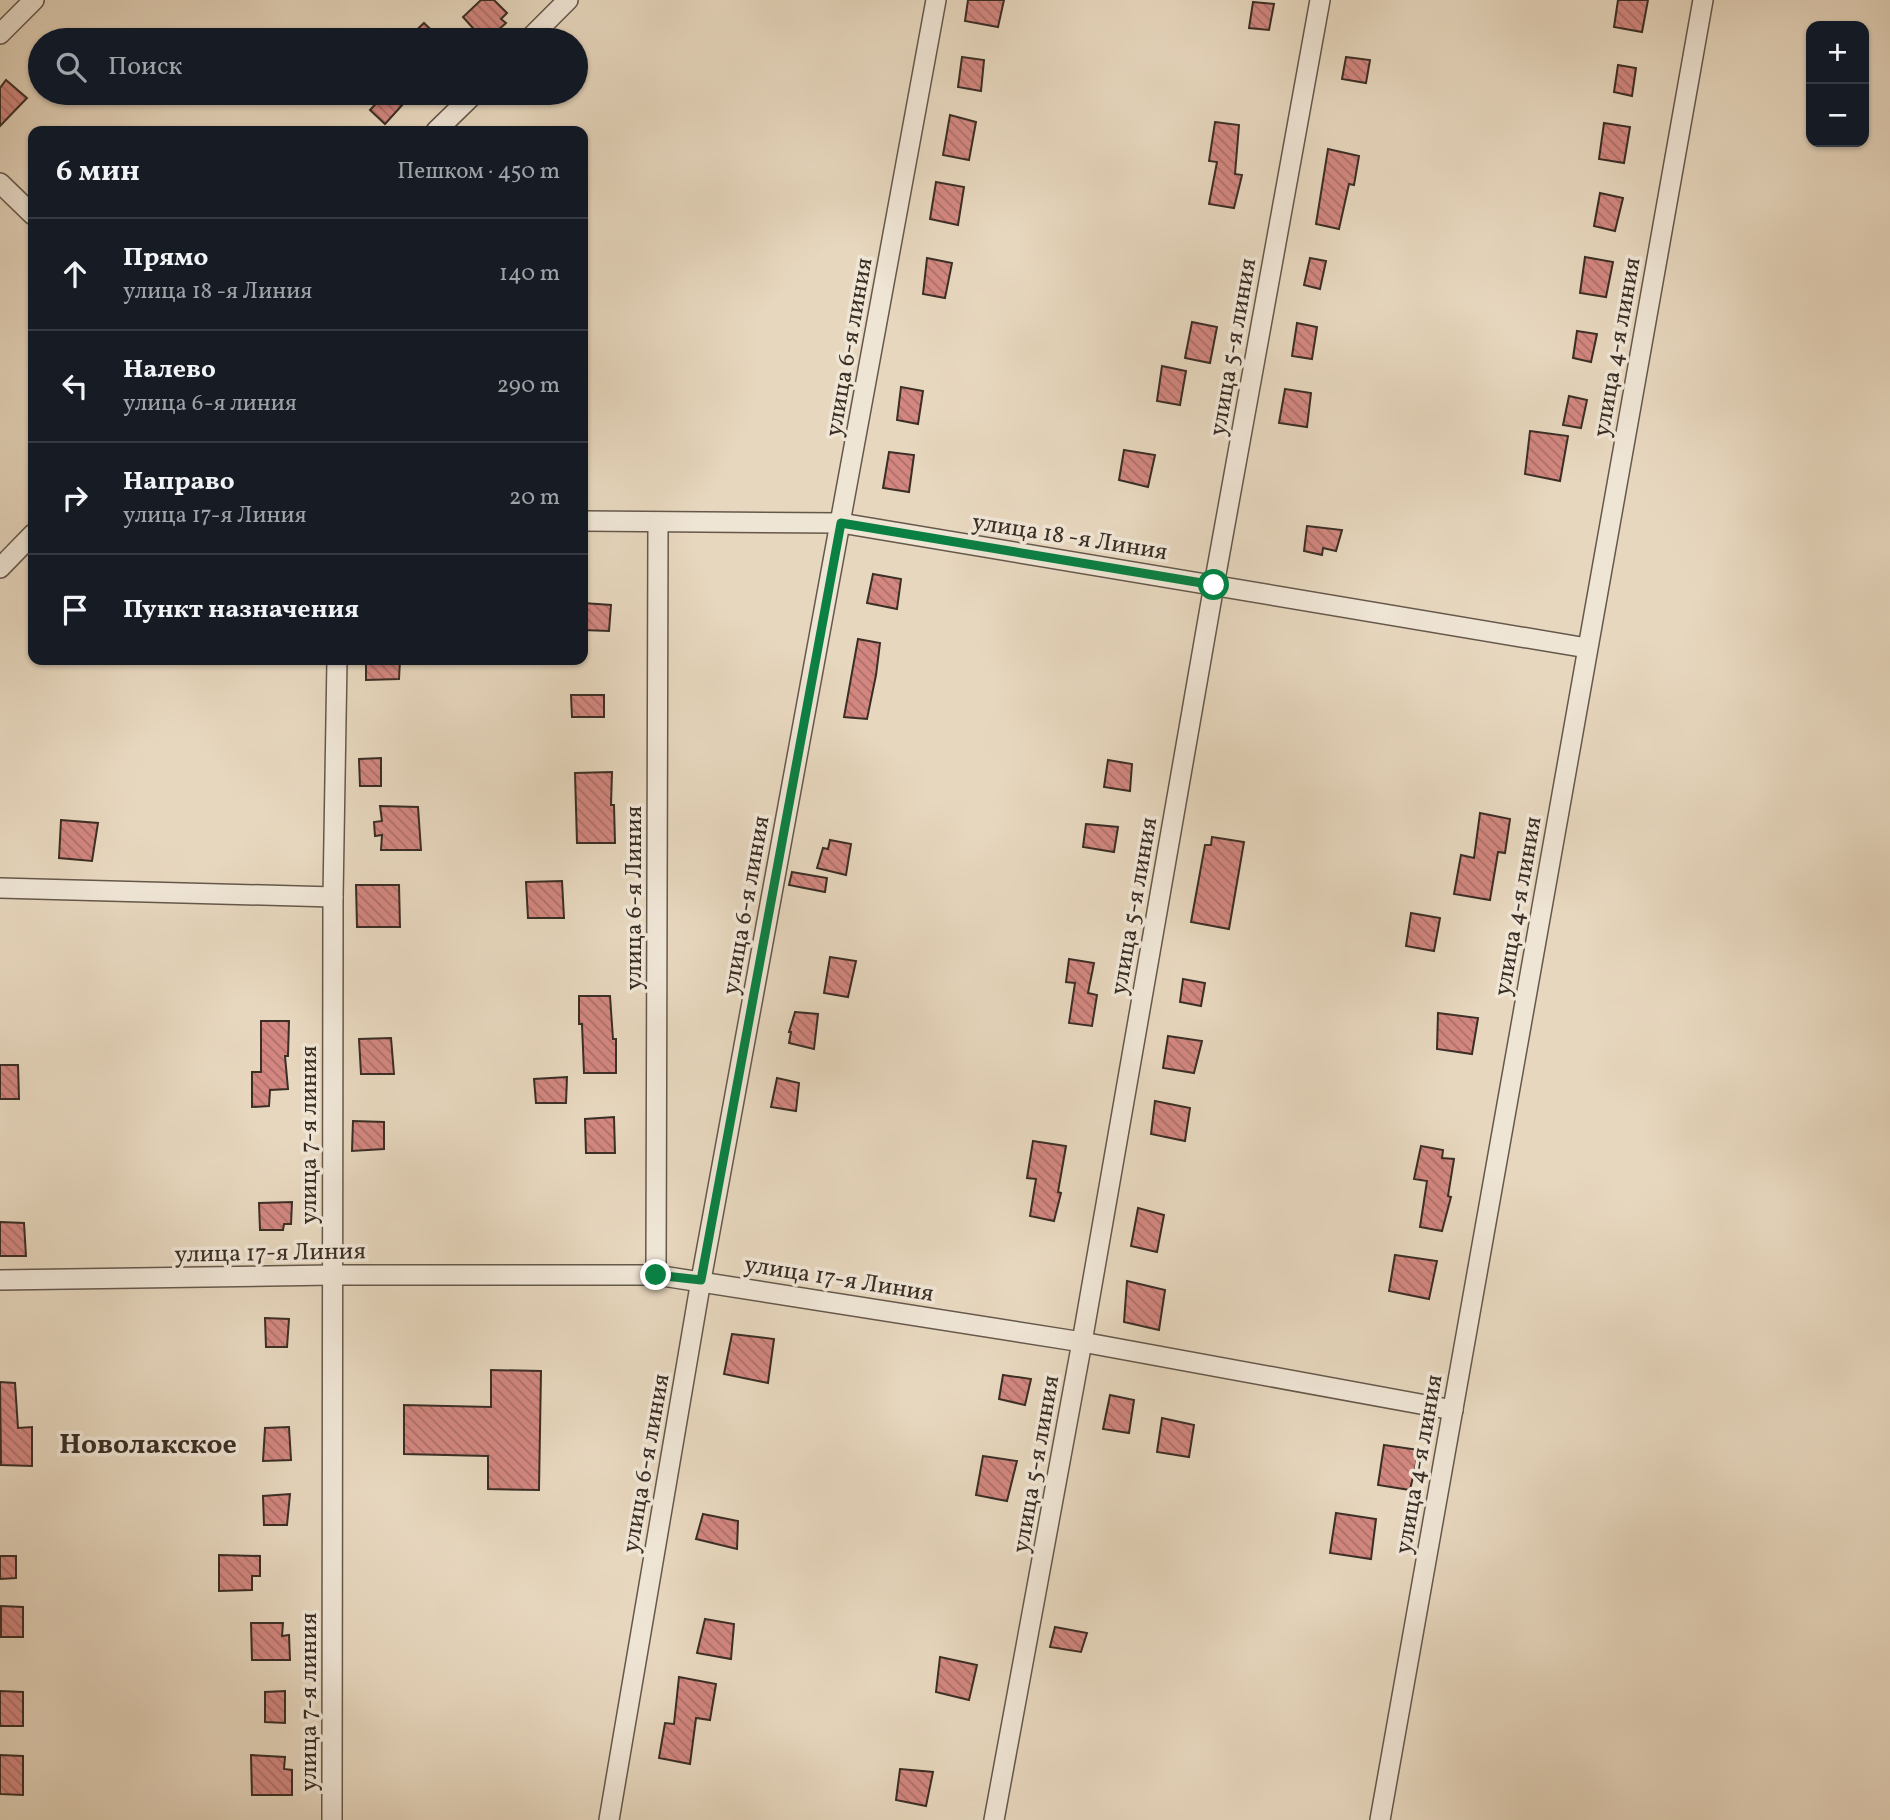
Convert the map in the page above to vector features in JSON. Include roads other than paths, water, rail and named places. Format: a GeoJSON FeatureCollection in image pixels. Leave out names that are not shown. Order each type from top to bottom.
{"type":"FeatureCollection","features":[{"type":"Feature","properties":{"kind":"street"},"geometry":{"type":"LineString","coordinates":[[0,34],[34,0]]}},
{"type":"Feature","properties":{"kind":"street"},"geometry":{"type":"LineString","coordinates":[[540,28],[568,0]]}},
{"type":"Feature","properties":{"kind":"street","name":"улица 6-я линия"},"geometry":{"type":"LineString","coordinates":[[609,1820],[701,1280],[936,0]]}},
{"type":"Feature","properties":{"kind":"street","name":"улица 5-я линия"},"geometry":{"type":"LineString","coordinates":[[994,1820],[1082,1342],[1214,585],[1320,0]]}},
{"type":"Feature","properties":{"kind":"street","name":"улица 4-я линия"},"geometry":{"type":"LineString","coordinates":[[1380,1820],[1703,0]]}},
{"type":"Feature","properties":{"kind":"street"},"geometry":{"type":"LineString","coordinates":[[441,126],[463,105]]}},
{"type":"Feature","properties":{"kind":"street"},"geometry":{"type":"LineString","coordinates":[[0,183],[28,210]]}},
{"type":"Feature","properties":{"kind":"street","name":"улица 18 -я Линия"},"geometry":{"type":"LineString","coordinates":[[588,521],[841,523],[1587,648]]}},
{"type":"Feature","properties":{"kind":"street","name":"улица 6-я Линия"},"geometry":{"type":"LineString","coordinates":[[656,1275],[658,522]]}},
{"type":"Feature","properties":{"kind":"street"},"geometry":{"type":"LineString","coordinates":[[0,568],[28,539]]}},
{"type":"Feature","properties":{"kind":"street","name":"улица 7-я линия"},"geometry":{"type":"LineString","coordinates":[[332,1820],[333,897],[337,665]]}},
{"type":"Feature","properties":{"kind":"street"},"geometry":{"type":"LineString","coordinates":[[0,888],[333,897]]}},
{"type":"Feature","properties":{"kind":"street","name":"улица 17-я Линия"},"geometry":{"type":"LineString","coordinates":[[0,1280],[333,1275],[656,1275],[1082,1342],[1452,1410]]}},
{"type":"Feature","properties":{"kind":"district","name":"Новолакское"},"geometry":{"type":"Point","coordinates":[148,1443]}}]}
